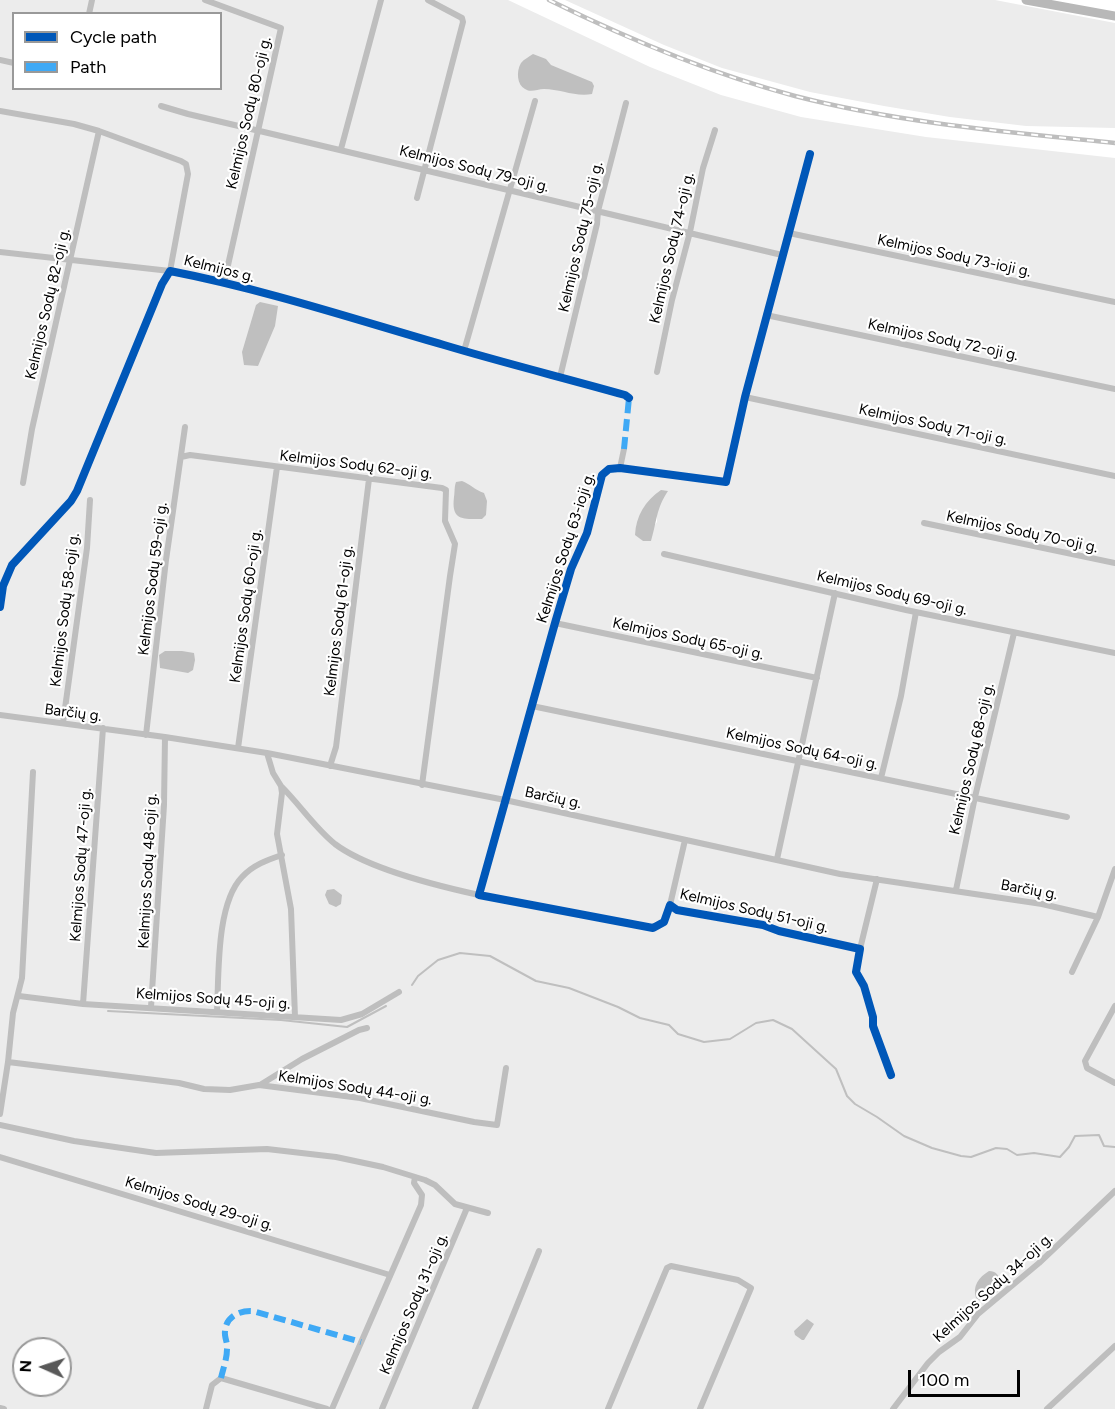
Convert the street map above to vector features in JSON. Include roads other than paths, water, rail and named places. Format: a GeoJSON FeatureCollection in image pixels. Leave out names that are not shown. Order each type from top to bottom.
{"type":"FeatureCollection","features":[{"type":"Feature","properties":{"kind":"main road"},"geometry":{"type":"LineString","coordinates":[[1026,0],[1115,16]]}},
{"type":"Feature","properties":{"kind":"street","name":"Kelmijos Sodų 80-oji g."},"geometry":{"type":"LineString","coordinates":[[205,0],[281,28],[224,283]]}},
{"type":"Feature","properties":{"kind":"street"},"geometry":{"type":"LineString","coordinates":[[341,149],[381,0]]}},
{"type":"Feature","properties":{"kind":"street"},"geometry":{"type":"LineString","coordinates":[[417,198],[463,22],[462,18],[428,0]]}},
{"type":"Feature","properties":{"kind":"street"},"geometry":{"type":"LineString","coordinates":[[464,351],[508,189],[535,101]]}},
{"type":"Feature","properties":{"kind":"street","name":"Kelmijos Sodų 75-oji g."},"geometry":{"type":"LineString","coordinates":[[560,377],[597,224],[598,211],[626,103]]}},
{"type":"Feature","properties":{"kind":"street","name":"Kelmijos Sodų 79-oji g."},"geometry":{"type":"LineString","coordinates":[[161,106],[782,255]]}},
{"type":"Feature","properties":{"kind":"street"},"geometry":{"type":"LineString","coordinates":[[0,111],[99,130],[181,161],[188,169],[170,271],[0,252]]}},
{"type":"Feature","properties":{"kind":"street","name":"Kelmijos Sodų 82-oji g."},"geometry":{"type":"LineString","coordinates":[[23,483],[32,429],[99,130]]}},
{"type":"Feature","properties":{"kind":"street","name":"Kelmijos Sodų 74-oji g."},"geometry":{"type":"LineString","coordinates":[[657,372],[703,168],[715,130]]}},
{"type":"Feature","properties":{"kind":"street"},"geometry":{"type":"LineString","coordinates":[[624,449],[620,468],[726,482],[766,315],[810,154]]}},
{"type":"Feature","properties":{"kind":"street","name":"Kelmijos Sodų 73-ioji g."},"geometry":{"type":"LineString","coordinates":[[789,233],[1115,302]]}},
{"type":"Feature","properties":{"kind":"street","name":"Kelmijos g."},"geometry":{"type":"LineString","coordinates":[[0,607],[3,586],[12,565],[71,501],[77,491],[162,284],[170,271],[224,283],[629,398]]}},
{"type":"Feature","properties":{"kind":"street","name":"Kelmijos Sodų 72-oji g."},"geometry":{"type":"LineString","coordinates":[[766,315],[1115,389]]}},
{"type":"Feature","properties":{"kind":"street","name":"Kelmijos Sodų 71-oji g."},"geometry":{"type":"LineString","coordinates":[[745,397],[1115,476]]}},
{"type":"Feature","properties":{"kind":"street","name":"Kelmijos Sodų 59-oji g."},"geometry":{"type":"LineString","coordinates":[[146,735],[166,560],[185,427]]}},
{"type":"Feature","properties":{"kind":"street","name":"Kelmijos Sodų 62-oji g."},"geometry":{"type":"LineString","coordinates":[[181,457],[190,455],[442,488],[447,494],[446,521],[456,544],[422,785]]}},
{"type":"Feature","properties":{"kind":"street","name":"Kelmijos Sodų 60-oji g."},"geometry":{"type":"LineString","coordinates":[[238,748],[277,467]]}},
{"type":"Feature","properties":{"kind":"street","name":"Kelmijos Sodų 63-ioji g."},"geometry":{"type":"LineString","coordinates":[[505,800],[571,569],[587,533],[602,475],[609,469],[620,468]]}},
{"type":"Feature","properties":{"kind":"street","name":"Kelmijos Sodų 61-oji g."},"geometry":{"type":"LineString","coordinates":[[330,766],[336,747],[369,479]]}},
{"type":"Feature","properties":{"kind":"street","name":"Kelmijos Sodų 58-oji g."},"geometry":{"type":"LineString","coordinates":[[63,723],[87,548],[90,500]]}},
{"type":"Feature","properties":{"kind":"street","name":"Kelmijos Sodų 70-oji g."},"geometry":{"type":"LineString","coordinates":[[924,523],[1115,563]]}},
{"type":"Feature","properties":{"kind":"street","name":"Kelmijos Sodų 69-oji g."},"geometry":{"type":"LineString","coordinates":[[664,554],[916,612],[1115,653]]}},
{"type":"Feature","properties":{"kind":"street"},"geometry":{"type":"LineString","coordinates":[[777,859],[835,593]]}},
{"type":"Feature","properties":{"kind":"street"},"geometry":{"type":"LineString","coordinates":[[881,778],[901,696],[916,612]]}},
{"type":"Feature","properties":{"kind":"street","name":"Kelmijos Sodų 65-oji g."},"geometry":{"type":"LineString","coordinates":[[555,623],[817,678]]}},
{"type":"Feature","properties":{"kind":"street","name":"Kelmijos Sodų 68-oji g."},"geometry":{"type":"LineString","coordinates":[[956,890],[975,797],[1014,633]]}},
{"type":"Feature","properties":{"kind":"street","name":"Kelmijos Sodų 64-oji g."},"geometry":{"type":"LineString","coordinates":[[532,705],[1067,817]]}},
{"type":"Feature","properties":{"kind":"street","name":"Barčių g."},"geometry":{"type":"LineString","coordinates":[[0,715],[267,753],[505,800],[840,874],[1042,904],[1098,917]]}},
{"type":"Feature","properties":{"kind":"street","name":"Kelmijos Sodų 47-oji g."},"geometry":{"type":"LineString","coordinates":[[84,1004],[103,728]]}},
{"type":"Feature","properties":{"kind":"street","name":"Kelmijos Sodų 48-oji g."},"geometry":{"type":"LineString","coordinates":[[151,1007],[164,805],[165,737]]}},
{"type":"Feature","properties":{"kind":"street"},"geometry":{"type":"LineString","coordinates":[[267,753],[273,773],[281,786],[282,800],[277,824],[291,909],[295,1017]]}},
{"type":"Feature","properties":{"kind":"street"},"geometry":{"type":"LineString","coordinates":[[0,1114],[13,1013],[22,978],[33,772]]}},
{"type":"Feature","properties":{"kind":"street","name":"Kelmijos Sodų 51-oji g."},"geometry":{"type":"LineString","coordinates":[[281,786],[324,833],[346,850],[361,858],[426,882],[479,895],[653,928],[664,922],[670,905],[677,910],[763,925],[779,931],[860,948]]}},
{"type":"Feature","properties":{"kind":"street"},"geometry":{"type":"LineString","coordinates":[[479,895],[505,800]]}},
{"type":"Feature","properties":{"kind":"street"},"geometry":{"type":"LineString","coordinates":[[670,905],[685,840]]}},
{"type":"Feature","properties":{"kind":"street"},"geometry":{"type":"LineString","coordinates":[[217,1011],[222,925],[234,889],[243,875],[253,867],[282,855]]}},
{"type":"Feature","properties":{"kind":"street"},"geometry":{"type":"LineString","coordinates":[[1072,972],[1098,917],[1115,869]]}},
{"type":"Feature","properties":{"kind":"street"},"geometry":{"type":"LineString","coordinates":[[877,879],[856,972],[864,986],[873,1017],[873,1026],[891,1076]]}},
{"type":"Feature","properties":{"kind":"street","name":"Kelmijos Sodų 45-oji g."},"geometry":{"type":"LineString","coordinates":[[19,996],[84,1004],[341,1020],[378,1006],[399,992]]}},
{"type":"Feature","properties":{"kind":"street"},"geometry":{"type":"LineString","coordinates":[[1115,1006],[1085,1061],[1087,1068],[1115,1083]]}},
{"type":"Feature","properties":{"kind":"street"},"geometry":{"type":"LineString","coordinates":[[260,1085],[302,1059],[359,1029],[367,1028]]}},
{"type":"Feature","properties":{"kind":"street","name":"Kelmijos Sodų 44-oji g."},"geometry":{"type":"LineString","coordinates":[[8,1062],[179,1083],[204,1089],[230,1090],[260,1085],[360,1098],[497,1125],[506,1068]]}},
{"type":"Feature","properties":{"kind":"street"},"geometry":{"type":"LineString","coordinates":[[0,1125],[74,1141],[156,1153],[267,1149],[336,1157],[383,1167],[414,1177],[435,1185],[451,1201],[488,1213]]}},
{"type":"Feature","properties":{"kind":"street","name":"Kelmijos Sodų 29-oji g."},"geometry":{"type":"LineString","coordinates":[[0,1157],[390,1275]]}},
{"type":"Feature","properties":{"kind":"street"},"geometry":{"type":"LineString","coordinates":[[332,1409],[421,1205],[422,1195],[414,1183],[414,1177]]}},
{"type":"Feature","properties":{"kind":"street","name":"Kelmijos Sodų 34-oji g."},"geometry":{"type":"LineString","coordinates":[[893,1409],[939,1352],[960,1337],[978,1314],[1039,1263],[1115,1191]]}},
{"type":"Feature","properties":{"kind":"street","name":"Kelmijos Sodų 31-oji g."},"geometry":{"type":"LineString","coordinates":[[382,1409],[467,1208]]}},
{"type":"Feature","properties":{"kind":"street"},"geometry":{"type":"LineString","coordinates":[[475,1409],[538,1251]]}},
{"type":"Feature","properties":{"kind":"street"},"geometry":{"type":"LineString","coordinates":[[608,1409],[667,1268],[671,1266],[738,1280],[751,1288],[700,1409]]}},
{"type":"Feature","properties":{"kind":"street"},"geometry":{"type":"LineString","coordinates":[[1047,1409],[1115,1346]]}},
{"type":"Feature","properties":{"kind":"street"},"geometry":{"type":"LineString","coordinates":[[206,1409],[212,1385],[221,1378],[327,1409]]}},
{"type":"Feature","properties":{"kind":"waterway"},"geometry":{"type":"LineString","coordinates":[[412,985],[418,976],[438,960],[460,953],[490,956],[536,981],[569,988],[640,1018],[669,1025],[678,1034],[704,1042],[730,1039],[756,1023],[773,1020],[792,1029],[836,1069],[847,1096],[855,1104],[904,1136],[932,1148],[971,1157],[996,1148],[1007,1149],[1017,1155],[1034,1153],[1060,1157],[1075,1136],[1099,1135],[1104,1146],[1115,1147]]}},
{"type":"Feature","properties":{"kind":"waterway"},"geometry":{"type":"LineString","coordinates":[[108,1011],[281,1020],[347,1027],[386,1006]]}},
{"type":"Feature","properties":{"kind":"railway"},"geometry":{"type":"LineString","coordinates":[[549,0],[669,54],[731,77],[795,96],[914,120],[1115,143]]}}]}
